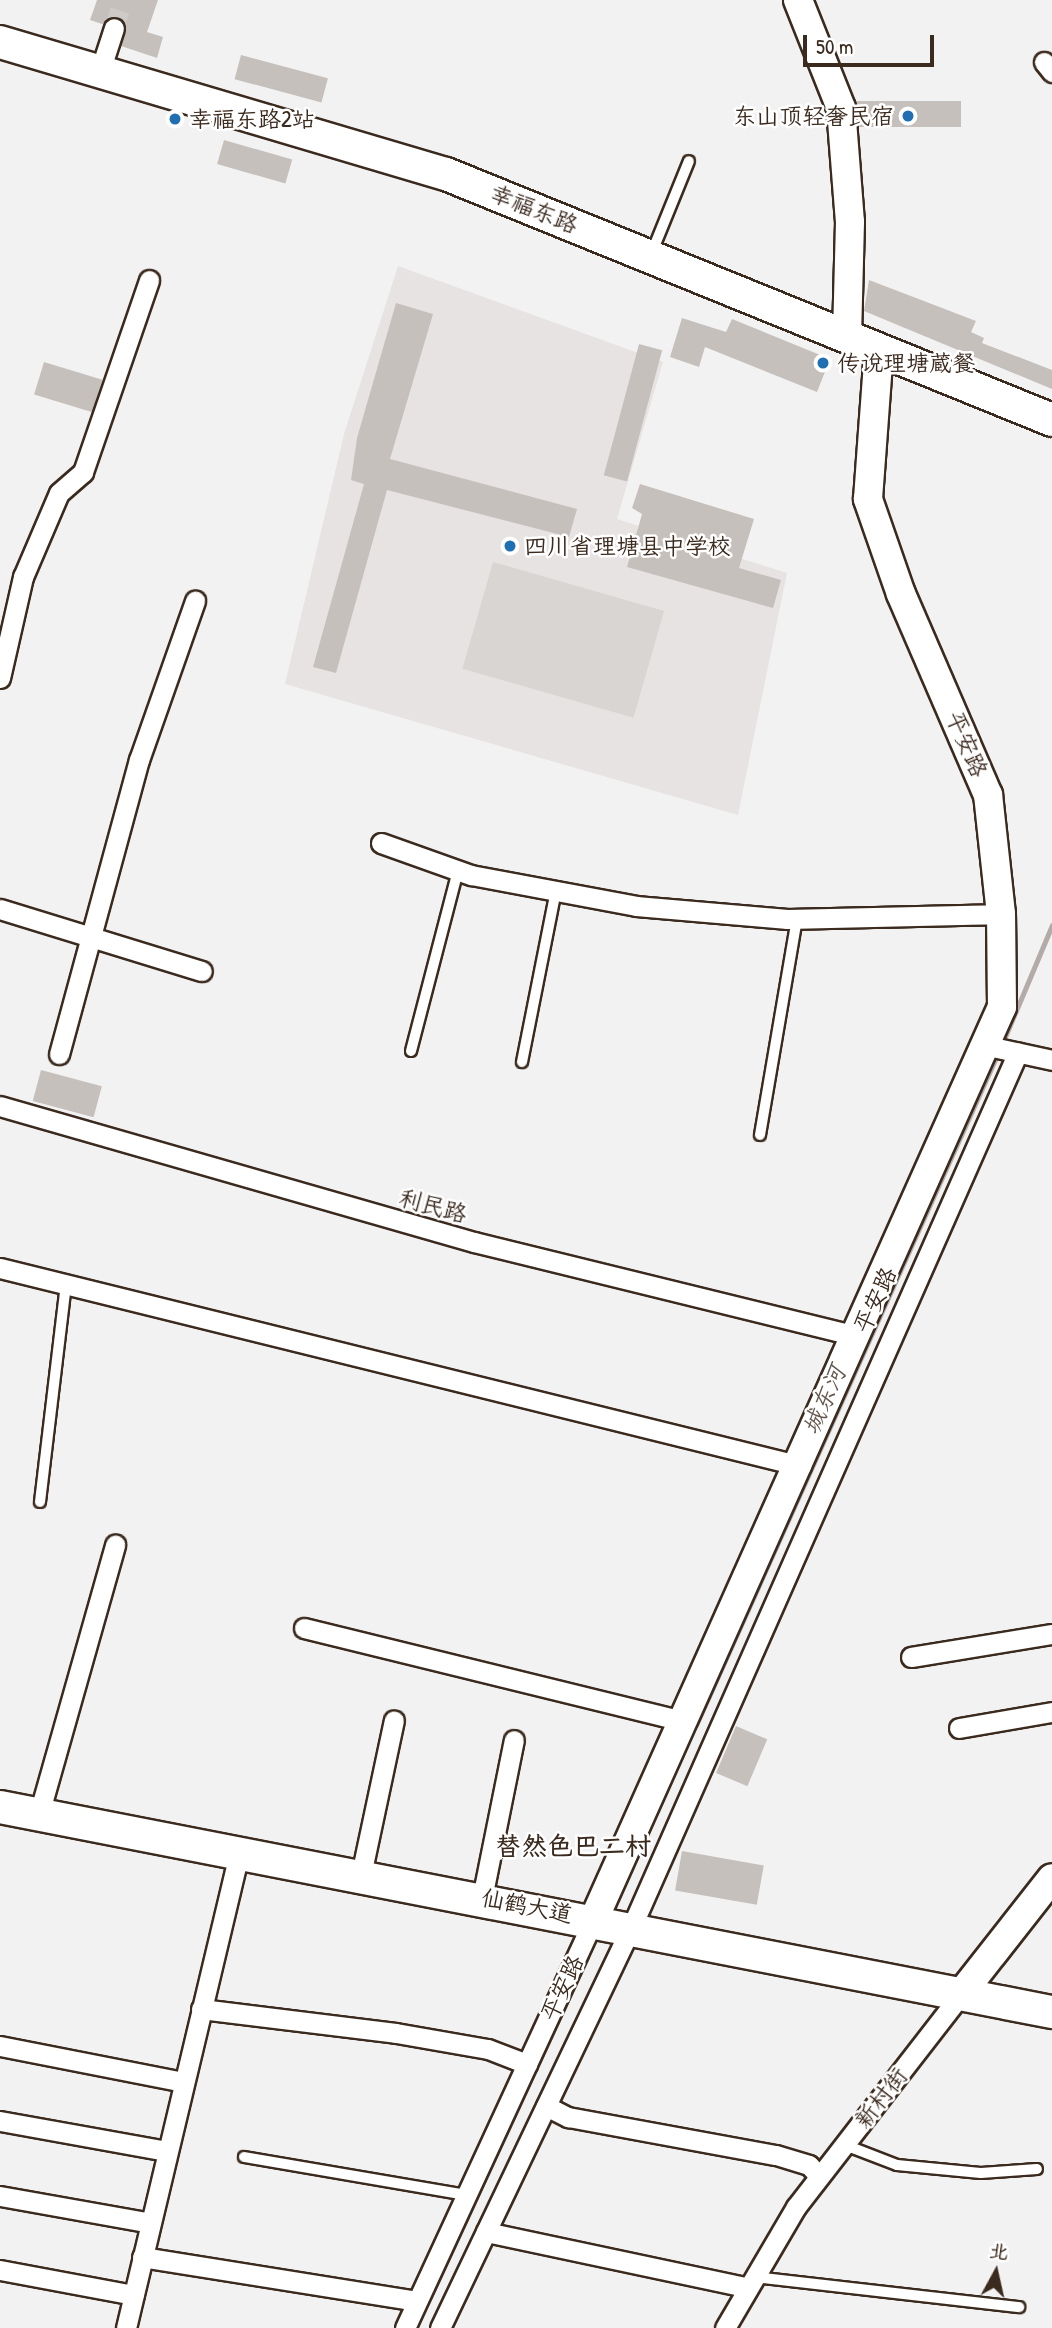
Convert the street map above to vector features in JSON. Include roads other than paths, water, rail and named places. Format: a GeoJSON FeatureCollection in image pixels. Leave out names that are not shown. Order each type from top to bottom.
{"type":"FeatureCollection","features":[{"type":"Feature","properties":{"kind":"main road","name":"幸福东路"},"geometry":{"type":"LineString","coordinates":[[0,41],[421,165],[847,334],[1052,420]]}},
{"type":"Feature","properties":{"kind":"main road","name":"仙鹤大道"},"geometry":{"type":"LineString","coordinates":[[0,1807],[632,1926],[1052,2012]]}},
{"type":"Feature","properties":{"kind":"street"},"geometry":{"type":"LineString","coordinates":[[798,0],[841,108],[850,222],[847,334]]}},
{"type":"Feature","properties":{"kind":"street"},"geometry":{"type":"LineString","coordinates":[[100,71],[114,28]]}},
{"type":"Feature","properties":{"kind":"street"},"geometry":{"type":"LineString","coordinates":[[0,678],[23,577],[59,493],[83,472],[149,280]]}},
{"type":"Feature","properties":{"kind":"street","name":"平安路"},"geometry":{"type":"LineString","coordinates":[[405,2328],[858,1336],[1001,1049],[1004,991],[1001,914],[985,783],[871,512],[879,348]]}},
{"type":"Feature","properties":{"kind":"street"},"geometry":{"type":"LineString","coordinates":[[59,1054],[139,760],[195,601]]}},
{"type":"Feature","properties":{"kind":"street"},"geometry":{"type":"LineString","coordinates":[[382,843],[458,870],[636,906],[797,919],[1001,914]]}},
{"type":"Feature","properties":{"kind":"street"},"geometry":{"type":"LineString","coordinates":[[0,909],[202,971]]}},
{"type":"Feature","properties":{"kind":"street"},"geometry":{"type":"LineString","coordinates":[[440,2328],[632,1926],[1001,1049],[1052,1060]]}},
{"type":"Feature","properties":{"kind":"street","name":"利民路"},"geometry":{"type":"LineString","coordinates":[[0,1106],[474,1242],[858,1336]]}},
{"type":"Feature","properties":{"kind":"street"},"geometry":{"type":"LineString","coordinates":[[0,1268],[801,1465]]}},
{"type":"Feature","properties":{"kind":"street"},"geometry":{"type":"LineString","coordinates":[[39,1814],[115,1545]]}},
{"type":"Feature","properties":{"kind":"street"},"geometry":{"type":"LineString","coordinates":[[304,1628],[684,1721]]}},
{"type":"Feature","properties":{"kind":"street"},"geometry":{"type":"LineString","coordinates":[[911,1657],[1052,1634]]}},
{"type":"Feature","properties":{"kind":"street"},"geometry":{"type":"LineString","coordinates":[[959,1728],[1052,1712]]}},
{"type":"Feature","properties":{"kind":"street"},"geometry":{"type":"LineString","coordinates":[[361,1875],[394,1720]]}},
{"type":"Feature","properties":{"kind":"street"},"geometry":{"type":"LineString","coordinates":[[482,1898],[514,1740]]}},
{"type":"Feature","properties":{"kind":"street"},"geometry":{"type":"LineString","coordinates":[[126,2328],[239,1852]]}},
{"type":"Feature","properties":{"kind":"street","name":"新村街"},"geometry":{"type":"LineString","coordinates":[[725,2328],[748,2282],[820,2176],[1052,1878]]}},
{"type":"Feature","properties":{"kind":"street"},"geometry":{"type":"LineString","coordinates":[[201,2009],[396,2033],[488,2049],[527,2064]]}},
{"type":"Feature","properties":{"kind":"street"},"geometry":{"type":"LineString","coordinates":[[0,2046],[184,2082]]}},
{"type":"Feature","properties":{"kind":"street"},"geometry":{"type":"LineString","coordinates":[[546,2106],[568,2117],[776,2155],[809,2165],[820,2176]]}},
{"type":"Feature","properties":{"kind":"street"},"geometry":{"type":"LineString","coordinates":[[0,2121],[167,2151]]}},
{"type":"Feature","properties":{"kind":"street"},"geometry":{"type":"LineString","coordinates":[[0,2196],[151,2223]]}},
{"type":"Feature","properties":{"kind":"street"},"geometry":{"type":"LineString","coordinates":[[486,2232],[748,2282]]}},
{"type":"Feature","properties":{"kind":"street"},"geometry":{"type":"LineString","coordinates":[[142,2257],[417,2301]]}},
{"type":"Feature","properties":{"kind":"street"},"geometry":{"type":"LineString","coordinates":[[0,2270],[134,2295]]}},
{"type":"Feature","properties":{"kind":"lane"},"geometry":{"type":"LineString","coordinates":[[651,256],[689,162]]}},
{"type":"Feature","properties":{"kind":"lane"},"geometry":{"type":"LineString","coordinates":[[411,1051],[458,870]]}},
{"type":"Feature","properties":{"kind":"lane"},"geometry":{"type":"LineString","coordinates":[[522,1062],[556,891]]}},
{"type":"Feature","properties":{"kind":"lane"},"geometry":{"type":"LineString","coordinates":[[760,1135],[797,919]]}},
{"type":"Feature","properties":{"kind":"lane"},"geometry":{"type":"LineString","coordinates":[[40,1502],[66,1284]]}},
{"type":"Feature","properties":{"kind":"lane"},"geometry":{"type":"LineString","coordinates":[[845,2145],[897,2165],[981,2173],[1037,2169]]}},
{"type":"Feature","properties":{"kind":"lane"},"geometry":{"type":"LineString","coordinates":[[244,2157],[466,2195]]}},
{"type":"Feature","properties":{"kind":"lane"},"geometry":{"type":"LineString","coordinates":[[748,2282],[1019,2307]]}},
{"type":"Feature","properties":{"kind":"waterway","name":"城东河"},"geometry":{"type":"LineString","coordinates":[[1002,1044],[1052,925]]}},
{"type":"Feature","properties":{"kind":"waterway","name":"城东河"},"geometry":{"type":"LineString","coordinates":[[696,1725],[998,1053]]}},
{"type":"Feature","properties":{"kind":"waterway"},"geometry":{"type":"LineString","coordinates":[[430,2297],[587,1957]]}},
{"type":"Feature","properties":{"kind":"tunnel"},"geometry":{"type":"LineString","coordinates":[[114,28],[123,0]]}},
{"type":"Feature","properties":{"kind":"place","name":"东山顶轻奢民宿"},"geometry":{"type":"Point","coordinates":[908,116]}},
{"type":"Feature","properties":{"kind":"place","name":"幸福东路2站"},"geometry":{"type":"Point","coordinates":[175,119]}},
{"type":"Feature","properties":{"kind":"place","name":"传说理塘蔵餐"},"geometry":{"type":"Point","coordinates":[823,363]}},
{"type":"Feature","properties":{"kind":"place","name":"四川省理塘县中学校"},"geometry":{"type":"Point","coordinates":[510,546]}},
{"type":"Feature","properties":{"kind":"district","name":"替然色巴二村"},"geometry":{"type":"Point","coordinates":[573,1846]}}]}
